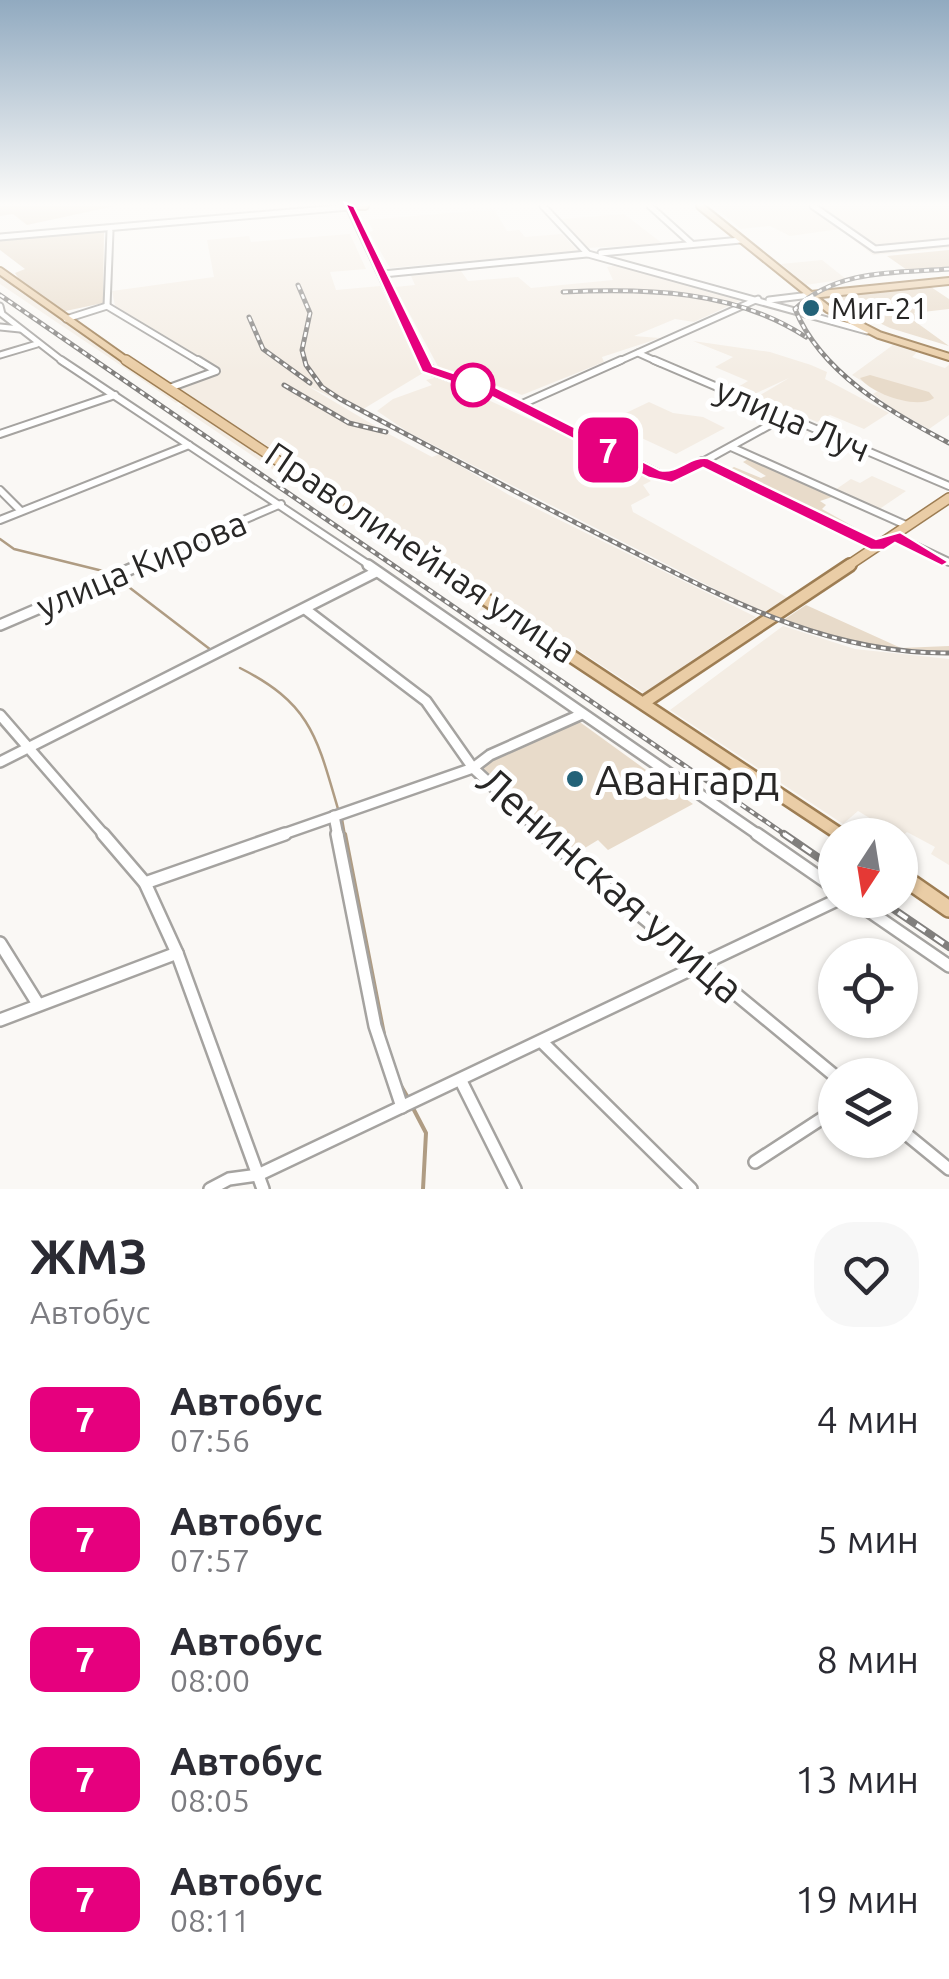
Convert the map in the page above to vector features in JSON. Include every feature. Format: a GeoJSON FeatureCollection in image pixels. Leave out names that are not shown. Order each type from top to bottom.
{"type":"FeatureCollection","features":[{"type":"Feature","properties":{"kind":"main road"},"geometry":{"type":"LineString","coordinates":[[767,261],[810,296],[879,335],[949,356]]}},
{"type":"Feature","properties":{"kind":"main road","name":"Праволинейная улица"},"geometry":{"type":"LineString","coordinates":[[0,271],[66,319],[646,701],[818,819]]}},
{"type":"Feature","properties":{"kind":"main road"},"geometry":{"type":"LineString","coordinates":[[810,296],[949,281]]}},
{"type":"Feature","properties":{"kind":"main road"},"geometry":{"type":"LineString","coordinates":[[646,701],[949,498]]}},
{"type":"Feature","properties":{"kind":"main road"},"geometry":{"type":"LineString","coordinates":[[918,888],[949,909]]}},
{"type":"Feature","properties":{"kind":"street"},"geometry":{"type":"LineString","coordinates":[[107,306],[109,261]]}},
{"type":"Feature","properties":{"kind":"street"},"geometry":{"type":"LineString","coordinates":[[377,261],[427,368],[520,405],[655,474],[677,476],[786,416]]}},
{"type":"Feature","properties":{"kind":"street"},"geometry":{"type":"LineString","coordinates":[[383,274],[511,261]]}},
{"type":"Feature","properties":{"kind":"street"},"geometry":{"type":"LineString","coordinates":[[616,261],[879,335]]}},
{"type":"Feature","properties":{"kind":"street"},"geometry":{"type":"LineString","coordinates":[[520,405],[761,300],[810,296]]}},
{"type":"Feature","properties":{"kind":"street"},"geometry":{"type":"LineString","coordinates":[[0,306],[2,314],[36,344],[281,504],[818,876]]}},
{"type":"Feature","properties":{"kind":"street"},"geometry":{"type":"LineString","coordinates":[[66,319],[107,306],[216,371],[172,387]]}},
{"type":"Feature","properties":{"kind":"street"},"geometry":{"type":"LineString","coordinates":[[0,327],[20,329]]}},
{"type":"Feature","properties":{"kind":"street"},"geometry":{"type":"LineString","coordinates":[[0,355],[36,344]]}},
{"type":"Feature","properties":{"kind":"street","name":"улица Луч"},"geometry":{"type":"LineString","coordinates":[[638,352],[949,486]]}},
{"type":"Feature","properties":{"kind":"street"},"geometry":{"type":"LineString","coordinates":[[0,434],[115,396]]}},
{"type":"Feature","properties":{"kind":"street"},"geometry":{"type":"LineString","coordinates":[[0,520],[189,445]]}},
{"type":"Feature","properties":{"kind":"street"},"geometry":{"type":"LineString","coordinates":[[731,446],[908,526]]}},
{"type":"Feature","properties":{"kind":"street"},"geometry":{"type":"LineString","coordinates":[[702,462],[877,546]]}},
{"type":"Feature","properties":{"kind":"street"},"geometry":{"type":"LineString","coordinates":[[0,490],[21,511]]}},
{"type":"Feature","properties":{"kind":"street","name":"улица Кирова"},"geometry":{"type":"LineString","coordinates":[[0,625],[281,504]]}},
{"type":"Feature","properties":{"kind":"street"},"geometry":{"type":"LineString","coordinates":[[894,536],[949,562]]}},
{"type":"Feature","properties":{"kind":"street"},"geometry":{"type":"LineString","coordinates":[[0,762],[376,572]]}},
{"type":"Feature","properties":{"kind":"street","name":"Ленинская улица"},"geometry":{"type":"LineString","coordinates":[[305,608],[426,701],[473,768],[516,811],[818,1062]]}},
{"type":"Feature","properties":{"kind":"street"},"geometry":{"type":"LineString","coordinates":[[144,883],[473,768],[490,755],[582,714]]}},
{"type":"Feature","properties":{"kind":"street"},"geometry":{"type":"LineString","coordinates":[[0,715],[144,883],[178,953],[263,1189]]}},
{"type":"Feature","properties":{"kind":"street"},"geometry":{"type":"LineString","coordinates":[[334,816],[378,1038],[402,1106]]}},
{"type":"Feature","properties":{"kind":"street"},"geometry":{"type":"LineString","coordinates":[[210,1189],[229,1180],[258,1175],[818,909]]}},
{"type":"Feature","properties":{"kind":"street"},"geometry":{"type":"LineString","coordinates":[[878,918],[949,966]]}},
{"type":"Feature","properties":{"kind":"street"},"geometry":{"type":"LineString","coordinates":[[0,944],[38,1004]]}},
{"type":"Feature","properties":{"kind":"street"},"geometry":{"type":"LineString","coordinates":[[0,1020],[178,953]]}},
{"type":"Feature","properties":{"kind":"street"},"geometry":{"type":"LineString","coordinates":[[542,1042],[691,1189]]}},
{"type":"Feature","properties":{"kind":"street"},"geometry":{"type":"LineString","coordinates":[[461,1080],[515,1189]]}},
{"type":"Feature","properties":{"kind":"street"},"geometry":{"type":"LineString","coordinates":[[755,1162],[818,1121]]}},
{"type":"Feature","properties":{"kind":"street"},"geometry":{"type":"LineString","coordinates":[[918,1144],[949,1169]]}},
{"type":"Feature","properties":{"kind":"shaded area"},"geometry":{"type":"Polygon","coordinates":[[[15,261],[104,261],[103,303],[61,312],[25,288],[15,273],[25,269],[15,261]]]}},
{"type":"Feature","properties":{"kind":"shaded area"},"geometry":{"type":"Polygon","coordinates":[[[211,261],[363,261],[366,269],[330,272],[336,290],[380,286],[423,373],[360,411],[306,385],[432,457],[440,454],[509,495],[756,617],[644,693],[180,389],[222,370],[115,306],[112,291],[214,277],[211,261]]]}},
{"type":"Feature","properties":{"kind":"shaded area"},"geometry":{"type":"Polygon","coordinates":[[[386,261],[462,261],[390,268],[386,261]]]}},
{"type":"Feature","properties":{"kind":"shaded area"},"geometry":{"type":"Polygon","coordinates":[[[824,261],[846,279],[806,285],[781,264],[824,261]]]}},
{"type":"Feature","properties":{"kind":"shaded area"},"geometry":{"type":"Polygon","coordinates":[[[895,261],[949,261],[949,268],[910,272],[895,261]]]}},
{"type":"Feature","properties":{"kind":"shaded area"},"geometry":{"type":"Polygon","coordinates":[[[618,265],[744,299],[694,322],[675,319],[634,336],[660,338],[602,357],[604,362],[522,395],[487,382],[494,373],[466,378],[440,370],[395,287],[415,285],[411,276],[461,271],[468,281],[518,277],[531,288],[613,280],[607,267],[618,265]]]}},
{"type":"Feature","properties":{"kind":"shaded area"},"geometry":{"type":"Polygon","coordinates":[[[0,274],[17,290],[185,399],[176,403],[0,284],[0,274]]]}},
{"type":"Feature","properties":{"kind":"shaded area"},"geometry":{"type":"Polygon","coordinates":[[[931,287],[949,299],[949,309],[914,313],[918,318],[913,320],[949,346],[890,328],[846,307],[854,305],[850,302],[840,303],[831,297],[931,287]]]}},
{"type":"Feature","properties":{"kind":"shaded area"},"geometry":{"type":"Polygon","coordinates":[[[693,341],[770,352],[811,365],[827,372],[825,379],[889,413],[864,429],[830,415],[817,422],[790,410],[782,411],[755,398],[789,378],[748,397],[733,390],[748,381],[715,367],[733,357],[693,341]]]}},
{"type":"Feature","properties":{"kind":"shaded area"},"geometry":{"type":"Polygon","coordinates":[[[893,345],[917,352],[912,357],[945,368],[949,365],[949,415],[929,429],[893,409],[873,394],[878,391],[852,375],[893,345]]]}},
{"type":"Feature","properties":{"kind":"shaded area"},"geometry":{"type":"Polygon","coordinates":[[[870,375],[929,392],[934,398],[917,402],[895,398],[874,390],[860,378],[870,375]]]}},
{"type":"Feature","properties":{"kind":"shaded area"},"geometry":{"type":"Polygon","coordinates":[[[438,377],[586,445],[602,461],[611,458],[645,476],[651,481],[643,485],[650,495],[631,505],[633,512],[788,598],[762,613],[408,432],[377,411],[393,399],[432,385],[426,380],[438,377]]]}},
{"type":"Feature","properties":{"kind":"shaded area"},"geometry":{"type":"Polygon","coordinates":[[[649,402],[673,413],[703,417],[725,428],[676,454],[607,422],[649,402]]]}},
{"type":"Feature","properties":{"kind":"shaded area"},"geometry":{"type":"Polygon","coordinates":[[[192,403],[378,527],[366,532],[180,407],[192,403]]]}},
{"type":"Feature","properties":{"kind":"shaded area"},"geometry":{"type":"Polygon","coordinates":[[[750,458],[835,496],[820,501],[826,505],[822,509],[856,528],[727,471],[734,467],[761,478],[766,476],[743,462],[750,458]]]}},
{"type":"Feature","properties":{"kind":"shaded area"},"geometry":{"type":"Polygon","coordinates":[[[872,476],[906,491],[878,510],[835,490],[851,479],[860,483],[872,476]]]}},
{"type":"Feature","properties":{"kind":"shaded area"},"geometry":{"type":"Polygon","coordinates":[[[385,535],[558,650],[550,657],[375,539],[385,535]]]}},
{"type":"Feature","properties":{"kind":"shaded area"},"geometry":{"type":"Polygon","coordinates":[[[806,605],[901,648],[949,646],[949,651],[865,647],[782,621],[806,605]]]}},
{"type":"Feature","properties":{"kind":"shaded area"},"geometry":{"type":"Polygon","coordinates":[[[783,626],[855,649],[949,659],[949,865],[931,854],[935,847],[918,838],[918,818],[870,818],[858,811],[850,818],[834,818],[670,710],[783,626]]]}},
{"type":"Feature","properties":{"kind":"shaded area","name":"Авангард"},"geometry":{"type":"Polygon","coordinates":[[[577,720],[693,804],[608,850],[598,840],[575,854],[503,792],[481,766],[504,751],[577,720]]]}},
{"type":"Feature","properties":{"kind":"waterway"},"geometry":{"type":"LineString","coordinates":[[0,539],[14,549],[111,573]]}},
{"type":"Feature","properties":{"kind":"waterway"},"geometry":{"type":"LineString","coordinates":[[117,578],[211,650]]}},
{"type":"Feature","properties":{"kind":"waterway"},"geometry":{"type":"LineString","coordinates":[[240,668],[264,681],[297,709],[316,742],[338,809]]}},
{"type":"Feature","properties":{"kind":"waterway"},"geometry":{"type":"LineString","coordinates":[[342,819],[345,836]]}},
{"type":"Feature","properties":{"kind":"waterway"},"geometry":{"type":"LineString","coordinates":[[345,834],[384,1034]]}},
{"type":"Feature","properties":{"kind":"waterway"},"geometry":{"type":"LineString","coordinates":[[400,1084],[407,1096]]}},
{"type":"Feature","properties":{"kind":"waterway"},"geometry":{"type":"LineString","coordinates":[[414,1110],[426,1133],[423,1189]]}},
{"type":"Feature","properties":{"kind":"railway"},"geometry":{"type":"LineString","coordinates":[[949,269],[848,280],[829,286],[795,309],[822,353],[840,371],[881,404],[949,443]]}},
{"type":"Feature","properties":{"kind":"railway"},"geometry":{"type":"LineString","coordinates":[[298,285],[310,313],[302,350],[306,365],[322,387],[340,399],[653,562],[774,618],[859,644],[949,653]]}},
{"type":"Feature","properties":{"kind":"railway"},"geometry":{"type":"LineString","coordinates":[[563,292],[689,295],[749,310],[806,337]]}},
{"type":"Feature","properties":{"kind":"railway"},"geometry":{"type":"LineString","coordinates":[[0,295],[787,836]]}},
{"type":"Feature","properties":{"kind":"railway"},"geometry":{"type":"LineString","coordinates":[[249,317],[263,349],[310,383]]}},
{"type":"Feature","properties":{"kind":"railway"},"geometry":{"type":"LineString","coordinates":[[284,385],[349,423],[386,432]]}},
{"type":"Feature","properties":{"kind":"railway"},"geometry":{"type":"LineString","coordinates":[[784,834],[818,857]]}},
{"type":"Feature","properties":{"kind":"railway"},"geometry":{"type":"LineString","coordinates":[[906,918],[949,947]]}},
{"type":"Feature","properties":{"kind":"bus line","name":"7"},"geometry":{"type":"LineString","coordinates":[[377,261],[427,368],[437,374],[490,390],[655,474],[672,478],[702,462],[877,546],[894,536],[949,562]]}},
{"type":"Feature","properties":{"kind":"place","name":"Миг-21"},"geometry":{"type":"Point","coordinates":[811,308]}},
{"type":"Feature","properties":{"kind":"place","name":"Авангард"},"geometry":{"type":"Point","coordinates":[575,779]}}]}
